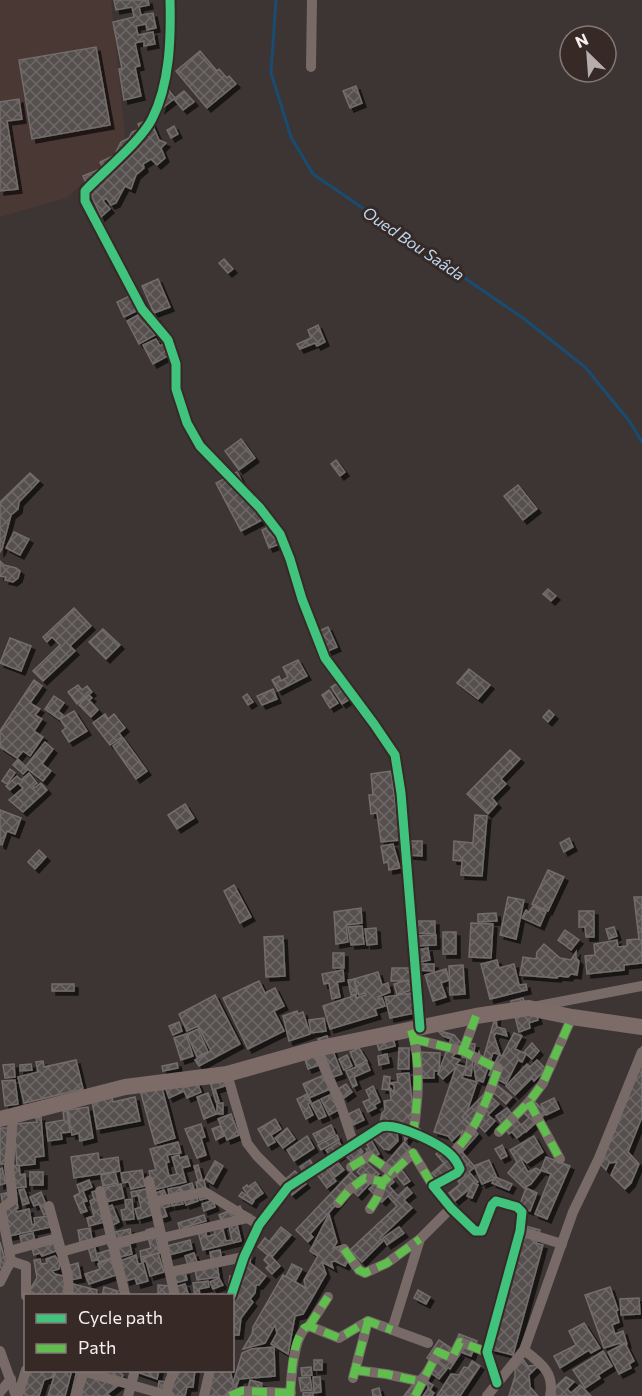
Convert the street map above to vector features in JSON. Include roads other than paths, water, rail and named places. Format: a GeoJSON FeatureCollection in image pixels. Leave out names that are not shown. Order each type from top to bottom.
{"type":"FeatureCollection","features":[{"type":"Feature","properties":{"kind":"main road"},"geometry":{"type":"LineString","coordinates":[[6,1117],[124,1088],[227,1074],[315,1049],[415,1032],[476,1016],[529,1008],[642,1027]]}},
{"type":"Feature","properties":{"kind":"street"},"geometry":{"type":"LineString","coordinates":[[170,0],[168,61],[162,92],[152,120],[85,191],[85,201],[142,309],[168,340],[173,350],[176,364],[176,389],[187,423],[200,446],[260,507],[280,534],[325,658],[395,755],[404,823],[415,1032],[417,1075],[413,1133]]}},
{"type":"Feature","properties":{"kind":"street"},"geometry":{"type":"LineString","coordinates":[[311,67],[312,0]]}},
{"type":"Feature","properties":{"kind":"street"},"geometry":{"type":"LineString","coordinates":[[529,1008],[642,986]]}},
{"type":"Feature","properties":{"kind":"street"},"geometry":{"type":"LineString","coordinates":[[463,1051],[476,1016]]}},
{"type":"Feature","properties":{"kind":"street"},"geometry":{"type":"LineString","coordinates":[[499,1132],[529,1102],[543,1083],[572,1017]]}},
{"type":"Feature","properties":{"kind":"street"},"geometry":{"type":"LineString","coordinates":[[415,1032],[463,1051],[498,1069],[484,1106],[465,1142],[451,1155]]}},
{"type":"Feature","properties":{"kind":"street"},"geometry":{"type":"LineString","coordinates":[[315,1049],[340,1103],[354,1144]]}},
{"type":"Feature","properties":{"kind":"street"},"geometry":{"type":"LineString","coordinates":[[488,1396],[524,1350],[573,1212],[599,1158],[642,1052]]}},
{"type":"Feature","properties":{"kind":"street"},"geometry":{"type":"LineString","coordinates":[[227,1074],[247,1143],[256,1156],[288,1187]]}},
{"type":"Feature","properties":{"kind":"street"},"geometry":{"type":"LineString","coordinates":[[529,1102],[560,1159]]}},
{"type":"Feature","properties":{"kind":"street"},"geometry":{"type":"LineString","coordinates":[[0,1282],[10,1256],[1,1209],[13,1200],[6,1117]]}},
{"type":"Feature","properties":{"kind":"street"},"geometry":{"type":"LineString","coordinates":[[232,1294],[244,1257],[259,1225],[288,1187],[387,1125],[413,1133],[451,1155],[460,1168],[457,1173],[433,1186]]}},
{"type":"Feature","properties":{"kind":"street"},"geometry":{"type":"LineString","coordinates":[[370,1209],[383,1182],[413,1153],[433,1186],[471,1228],[480,1232],[483,1229],[494,1202],[510,1205],[522,1212],[520,1230],[487,1352],[497,1383]]}},
{"type":"Feature","properties":{"kind":"street"},"geometry":{"type":"LineString","coordinates":[[351,1167],[369,1156],[393,1173]]}},
{"type":"Feature","properties":{"kind":"street"},"geometry":{"type":"LineString","coordinates":[[338,1203],[350,1189],[365,1178],[383,1182]]}},
{"type":"Feature","properties":{"kind":"street"},"geometry":{"type":"LineString","coordinates":[[149,1181],[175,1294]]}},
{"type":"Feature","properties":{"kind":"street"},"geometry":{"type":"LineString","coordinates":[[100,1191],[123,1294]]}},
{"type":"Feature","properties":{"kind":"street"},"geometry":{"type":"LineString","coordinates":[[153,1202],[205,1192],[259,1225]]}},
{"type":"Feature","properties":{"kind":"street"},"geometry":{"type":"LineString","coordinates":[[50,1206],[68,1276],[69,1294]]}},
{"type":"Feature","properties":{"kind":"street"},"geometry":{"type":"LineString","coordinates":[[344,1249],[359,1270],[365,1274],[387,1263],[420,1239],[451,1208]]}},
{"type":"Feature","properties":{"kind":"street"},"geometry":{"type":"LineString","coordinates":[[61,1252],[111,1241],[161,1235],[248,1218]]}},
{"type":"Feature","properties":{"kind":"street"},"geometry":{"type":"LineString","coordinates":[[520,1230],[562,1245]]}},
{"type":"Feature","properties":{"kind":"street"},"geometry":{"type":"LineString","coordinates":[[10,1256],[57,1238]]}},
{"type":"Feature","properties":{"kind":"street"},"geometry":{"type":"LineString","coordinates":[[392,1330],[420,1239]]}},
{"type":"Feature","properties":{"kind":"street"},"geometry":{"type":"LineString","coordinates":[[10,1256],[26,1266],[26,1294]]}},
{"type":"Feature","properties":{"kind":"street"},"geometry":{"type":"LineString","coordinates":[[170,1272],[244,1257]]}},
{"type":"Feature","properties":{"kind":"street"},"geometry":{"type":"LineString","coordinates":[[230,1396],[242,1391],[290,1395],[292,1367],[298,1340],[302,1331],[309,1326],[328,1297]]}},
{"type":"Feature","properties":{"kind":"street"},"geometry":{"type":"LineString","coordinates":[[368,1321],[353,1374],[386,1374],[423,1383]]}},
{"type":"Feature","properties":{"kind":"street"},"geometry":{"type":"LineString","coordinates":[[368,1321],[428,1342]]}},
{"type":"Feature","properties":{"kind":"street"},"geometry":{"type":"LineString","coordinates":[[309,1326],[339,1338],[368,1321]]}},
{"type":"Feature","properties":{"kind":"street"},"geometry":{"type":"LineString","coordinates":[[415,1396],[438,1352],[452,1358],[460,1342],[487,1352]]}},
{"type":"Feature","properties":{"kind":"street"},"geometry":{"type":"LineString","coordinates":[[524,1350],[548,1371],[550,1396]]}},
{"type":"Feature","properties":{"kind":"street"},"geometry":{"type":"LineString","coordinates":[[0,1351],[17,1396]]}},
{"type":"Feature","properties":{"kind":"street"},"geometry":{"type":"LineString","coordinates":[[17,1396],[26,1372]]}},
{"type":"Feature","properties":{"kind":"street"},"geometry":{"type":"LineString","coordinates":[[76,1396],[82,1372]]}},
{"type":"Feature","properties":{"kind":"street"},"geometry":{"type":"LineString","coordinates":[[84,1372],[129,1391],[168,1395],[170,1380],[175,1372]]}},
{"type":"Feature","properties":{"kind":"street"},"geometry":{"type":"LineString","coordinates":[[129,1391],[135,1372]]}},
{"type":"Feature","properties":{"kind":"street"},"geometry":{"type":"LineString","coordinates":[[204,1396],[210,1372]]}},
{"type":"Feature","properties":{"kind":"street"},"geometry":{"type":"LineString","coordinates":[[0,1392],[11,1379]]}},
{"type":"Feature","properties":{"kind":"waterway","name":"Oued Bou Saâda"},"geometry":{"type":"LineString","coordinates":[[276,0],[271,73],[291,137],[313,174],[523,318],[585,367],[630,422],[642,442]]}}]}
